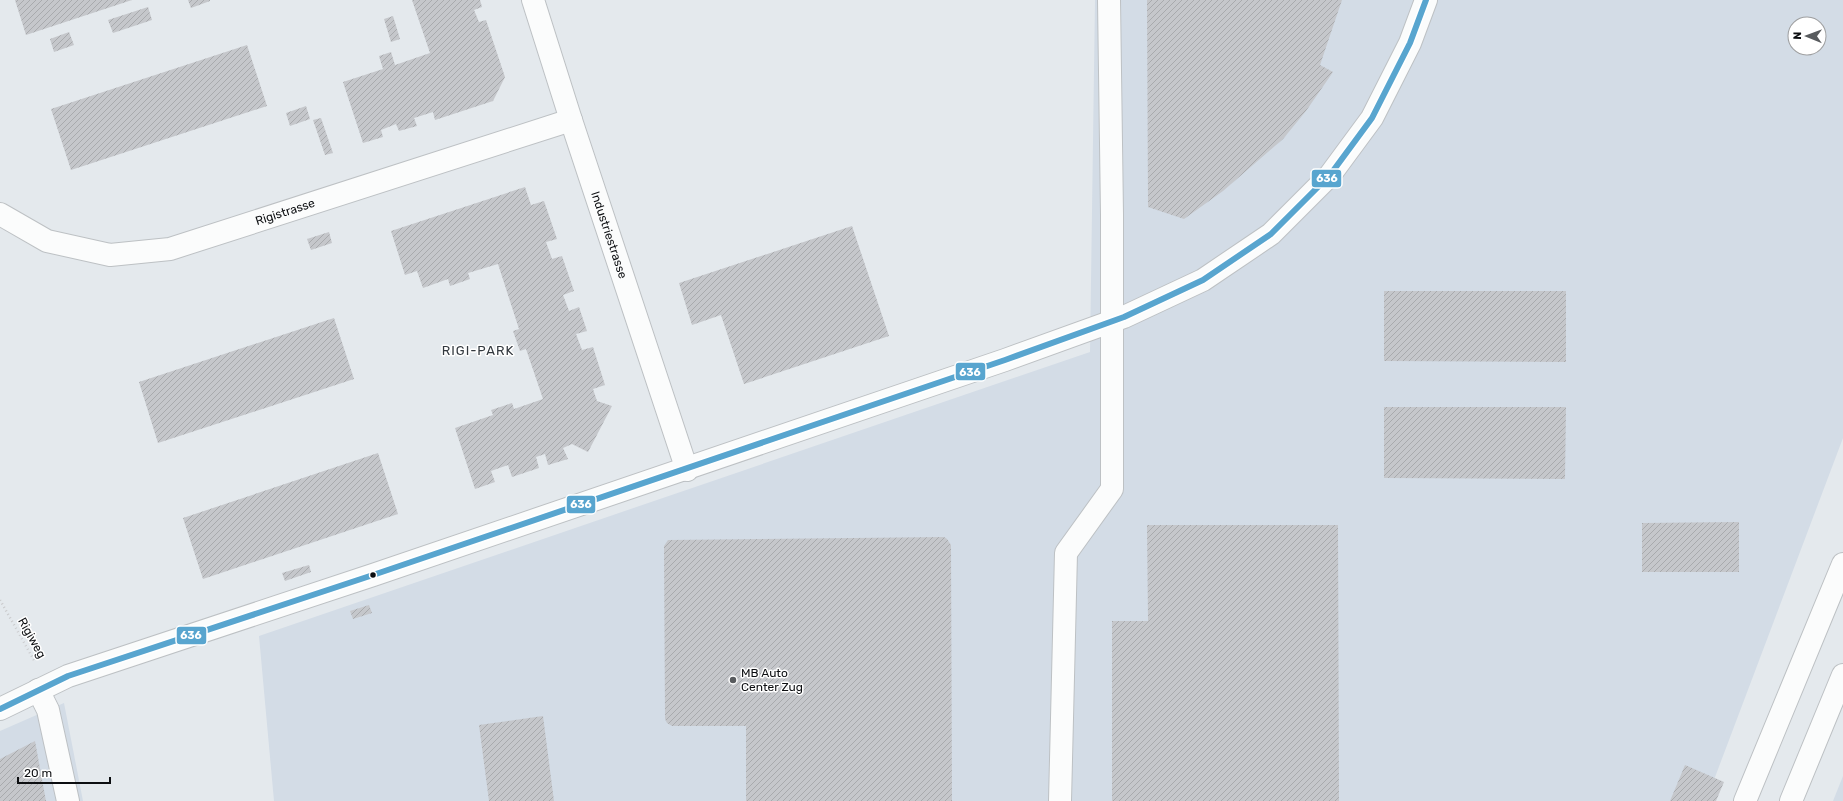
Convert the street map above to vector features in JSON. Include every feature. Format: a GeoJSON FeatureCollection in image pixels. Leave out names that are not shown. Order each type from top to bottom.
{"type":"FeatureCollection","features":[{"type":"Feature","properties":{"kind":"main road","name":"Industriestrasse"},"geometry":{"type":"LineString","coordinates":[[533,0],[571,120],[687,470]]}},
{"type":"Feature","properties":{"kind":"main road"},"geometry":{"type":"LineString","coordinates":[[1060,801],[1066,553],[1112,489],[1112,215],[1109,0]]}},
{"type":"Feature","properties":{"kind":"main road"},"geometry":{"type":"LineString","coordinates":[[0,709],[75,673],[687,470],[998,363],[1111,321],[1203,280],[1271,234],[1330,175],[1372,118],[1410,43],[1426,0]]}},
{"type":"Feature","properties":{"kind":"main road","name":"Rigistrasse"},"geometry":{"type":"LineString","coordinates":[[0,214],[47,241],[110,255],[170,250],[571,120]]}},
{"type":"Feature","properties":{"kind":"main road"},"geometry":{"type":"LineString","coordinates":[[1745,801],[1843,564]]}},
{"type":"Feature","properties":{"kind":"main road"},"geometry":{"type":"LineString","coordinates":[[1791,801],[1843,675]]}},
{"type":"Feature","properties":{"kind":"main road"},"geometry":{"type":"LineString","coordinates":[[42,688],[68,801]]}},
{"type":"Feature","properties":{"kind":"path","name":"Rigiweg"},"geometry":{"type":"LineString","coordinates":[[0,600],[32,656],[42,688]]}},
{"type":"Feature","properties":{"kind":"shaded area"},"geometry":{"type":"Polygon","coordinates":[[[1095,0],[1843,0],[1843,438],[1706,801],[274,801],[259,636],[1090,352],[1095,0]]]}},
{"type":"Feature","properties":{"kind":"shaded area"},"geometry":{"type":"Polygon","coordinates":[[[64,703],[83,801],[0,801],[0,731],[64,703]]]}},
{"type":"Feature","properties":{"kind":"shaded area"},"geometry":{"type":"Polygon","coordinates":[[[1843,776],[1843,801],[1833,801],[1843,776]]]}},
{"type":"Feature","properties":{"kind":"building"},"geometry":{"type":"Polygon","coordinates":[[[15,0],[132,0],[26,35],[15,0]]]}},
{"type":"Feature","properties":{"kind":"building"},"geometry":{"type":"Polygon","coordinates":[[[188,0],[210,0],[210,1],[191,8],[188,0]]]}},
{"type":"Feature","properties":{"kind":"building"},"geometry":{"type":"Polygon","coordinates":[[[412,0],[480,0],[482,7],[474,10],[479,22],[486,20],[505,77],[493,101],[435,120],[433,112],[414,118],[417,126],[399,131],[396,124],[381,130],[383,137],[363,143],[343,82],[383,69],[379,56],[391,52],[395,65],[430,53],[412,0]]]}},
{"type":"Feature","properties":{"kind":"building"},"geometry":{"type":"Polygon","coordinates":[[[1147,0],[1342,0],[1320,65],[1333,72],[1306,111],[1283,139],[1223,191],[1184,219],[1148,207],[1147,0]]]}},
{"type":"Feature","properties":{"kind":"building"},"geometry":{"type":"Polygon","coordinates":[[[148,7],[152,20],[113,33],[108,20],[148,7]]]}},
{"type":"Feature","properties":{"kind":"building"},"geometry":{"type":"Polygon","coordinates":[[[393,16],[400,39],[391,42],[384,19],[393,16]]]}},
{"type":"Feature","properties":{"kind":"building"},"geometry":{"type":"Polygon","coordinates":[[[69,32],[74,45],[54,52],[50,39],[69,32]]]}},
{"type":"Feature","properties":{"kind":"building"},"geometry":{"type":"Polygon","coordinates":[[[247,45],[267,106],[71,170],[51,109],[247,45]]]}},
{"type":"Feature","properties":{"kind":"building"},"geometry":{"type":"Polygon","coordinates":[[[306,106],[310,119],[290,126],[286,113],[306,106]]]}},
{"type":"Feature","properties":{"kind":"building"},"geometry":{"type":"Polygon","coordinates":[[[321,118],[333,153],[325,155],[313,120],[321,118]]]}},
{"type":"Feature","properties":{"kind":"building"},"geometry":{"type":"Polygon","coordinates":[[[525,187],[531,205],[544,201],[557,239],[546,242],[552,259],[562,256],[574,291],[563,295],[569,311],[579,307],[587,331],[576,334],[582,350],[593,347],[605,385],[593,389],[597,401],[612,406],[588,452],[572,444],[563,448],[568,459],[548,465],[545,454],[536,457],[539,468],[512,477],[508,465],[491,471],[495,482],[475,489],[455,428],[493,415],[491,410],[512,403],[514,409],[543,399],[526,349],[520,351],[513,331],[519,329],[498,264],[468,273],[470,279],[450,286],[448,279],[423,288],[417,271],[405,275],[391,231],[525,187]]]}},
{"type":"Feature","properties":{"kind":"building"},"geometry":{"type":"Polygon","coordinates":[[[852,226],[889,336],[744,384],[721,315],[692,325],[679,283],[852,226]]]}},
{"type":"Feature","properties":{"kind":"building"},"geometry":{"type":"Polygon","coordinates":[[[329,232],[332,243],[311,250],[307,239],[329,232]]]}},
{"type":"Feature","properties":{"kind":"building"},"geometry":{"type":"Polygon","coordinates":[[[1384,291],[1566,291],[1566,362],[1384,361],[1384,291]]]}},
{"type":"Feature","properties":{"kind":"building"},"geometry":{"type":"Polygon","coordinates":[[[334,318],[354,379],[158,443],[139,382],[334,318]]]}},
{"type":"Feature","properties":{"kind":"building"},"geometry":{"type":"Polygon","coordinates":[[[1384,407],[1566,407],[1565,479],[1384,478],[1384,407]]]}},
{"type":"Feature","properties":{"kind":"building"},"geometry":{"type":"Polygon","coordinates":[[[378,453],[398,514],[203,579],[183,518],[378,453]]]}},
{"type":"Feature","properties":{"kind":"building"},"geometry":{"type":"Polygon","coordinates":[[[1739,522],[1739,572],[1642,572],[1642,523],[1739,522]]]}},
{"type":"Feature","properties":{"kind":"building"},"geometry":{"type":"Polygon","coordinates":[[[1147,525],[1338,525],[1339,801],[1112,801],[1112,621],[1148,621],[1147,525]]]}},
{"type":"Feature","properties":{"kind":"building"},"geometry":{"type":"Polygon","coordinates":[[[944,537],[951,545],[952,801],[746,801],[746,726],[672,726],[667,723],[665,719],[664,546],[668,540],[944,537]]]}},
{"type":"Feature","properties":{"kind":"building"},"geometry":{"type":"Polygon","coordinates":[[[309,565],[311,572],[285,581],[282,573],[309,565]]]}},
{"type":"Feature","properties":{"kind":"building"},"geometry":{"type":"Polygon","coordinates":[[[369,605],[372,613],[353,619],[350,611],[369,605]]]}},
{"type":"Feature","properties":{"kind":"building"},"geometry":{"type":"Polygon","coordinates":[[[543,716],[554,801],[489,801],[479,725],[543,716]]]}},
{"type":"Feature","properties":{"kind":"building"},"geometry":{"type":"Polygon","coordinates":[[[35,741],[46,801],[0,801],[0,759],[35,741]]]}},
{"type":"Feature","properties":{"kind":"building"},"geometry":{"type":"Polygon","coordinates":[[[1685,765],[1724,782],[1716,801],[1670,801],[1685,765]]]}},
{"type":"Feature","properties":{"kind":"transit line","name":"636"},"geometry":{"type":"LineString","coordinates":[[0,709],[68,676],[373,575],[1005,360],[1124,317],[1203,280],[1271,234],[1330,175],[1372,118],[1410,43],[1426,0]]}},
{"type":"Feature","properties":{"kind":"place","name":"MB Auto Center Zug"},"geometry":{"type":"Point","coordinates":[733,680]}},
{"type":"Feature","properties":{"kind":"district","name":"RIGI-PARK"},"geometry":{"type":"Point","coordinates":[478,350]}}]}
